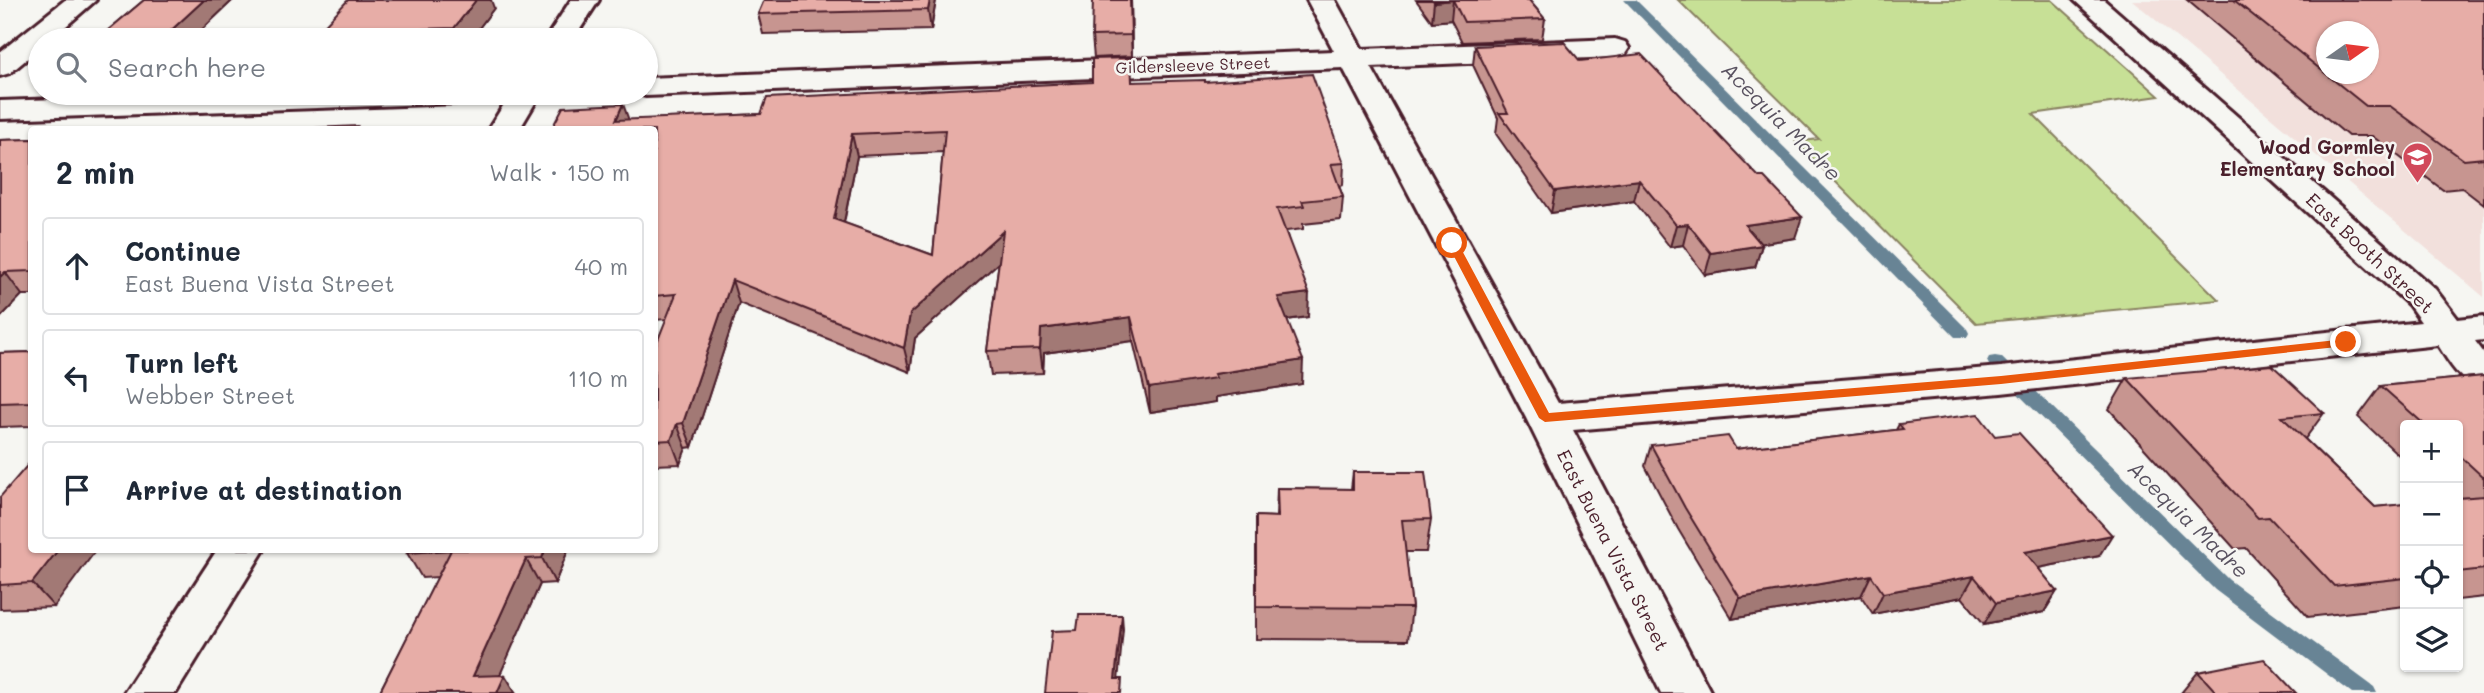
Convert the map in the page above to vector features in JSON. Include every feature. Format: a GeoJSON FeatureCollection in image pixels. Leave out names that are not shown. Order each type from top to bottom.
{"type":"FeatureCollection","features":[{"type":"Feature","properties":{"kind":"street"},"geometry":{"type":"LineString","coordinates":[[48,28],[82,0]]}},
{"type":"Feature","properties":{"kind":"street"},"geometry":{"type":"LineString","coordinates":[[567,28],[585,0]]}},
{"type":"Feature","properties":{"kind":"street","name":"East Buena Vista Street"},"geometry":{"type":"LineString","coordinates":[[1321,0],[1545,418],[1686,693]]}},
{"type":"Feature","properties":{"kind":"street","name":"East Booth Street"},"geometry":{"type":"LineString","coordinates":[[2088,0],[2422,297],[2466,330],[2475,369],[2484,376]]}},
{"type":"Feature","properties":{"kind":"street"},"geometry":{"type":"LineString","coordinates":[[0,68],[28,45]]}},
{"type":"Feature","properties":{"kind":"street","name":"Gildersleeve Street"},"geometry":{"type":"LineString","coordinates":[[658,87],[1615,48]]}},
{"type":"Feature","properties":{"kind":"street"},"geometry":{"type":"LineString","coordinates":[[0,110],[144,105]]}},
{"type":"Feature","properties":{"kind":"street"},"geometry":{"type":"LineString","coordinates":[[505,126],[519,105]]}},
{"type":"Feature","properties":{"kind":"street"},"geometry":{"type":"LineString","coordinates":[[1545,418],[2001,380],[2466,330]]}},
{"type":"Feature","properties":{"kind":"street"},"geometry":{"type":"LineString","coordinates":[[149,693],[239,553]]}},
{"type":"Feature","properties":{"kind":"shaded area","name":"Wood Gormley Elementary School"},"geometry":{"type":"Polygon","coordinates":[[[2132,0],[2472,0],[2484,8],[2484,297],[2132,0]]]}},
{"type":"Feature","properties":{"kind":"green space"},"geometry":{"type":"Polygon","coordinates":[[[1678,0],[2052,0],[2159,96],[2033,114],[2219,300],[1976,323],[1796,142],[1819,139],[1678,0]]]}},
{"type":"Feature","properties":{"kind":"building"},"geometry":{"type":"Polygon","coordinates":[[[144,0],[204,0],[174,28],[111,28],[144,0]]]}},
{"type":"Feature","properties":{"kind":"building"},"geometry":{"type":"Polygon","coordinates":[[[348,0],[476,0],[454,28],[322,28],[348,0]]]}},
{"type":"Feature","properties":{"kind":"building"},"geometry":{"type":"Polygon","coordinates":[[[764,0],[930,0],[928,10],[758,14],[764,0]]]}},
{"type":"Feature","properties":{"kind":"building"},"geometry":{"type":"Polygon","coordinates":[[[1093,0],[1130,0],[1131,35],[1092,36],[1093,0]]]}},
{"type":"Feature","properties":{"kind":"building"},"geometry":{"type":"Polygon","coordinates":[[[1453,0],[1529,0],[1545,19],[1464,22],[1453,0]]]}},
{"type":"Feature","properties":{"kind":"building"},"geometry":{"type":"Polygon","coordinates":[[[2234,0],[2484,0],[2484,158],[2464,160],[2390,106],[2366,106],[2339,84],[2379,84],[2379,21],[2316,21],[2316,66],[2234,0]]]}},
{"type":"Feature","properties":{"kind":"building"},"geometry":{"type":"Polygon","coordinates":[[[1564,42],[1580,61],[1641,54],[1759,177],[1764,177],[1802,217],[1745,225],[1762,245],[1711,253],[1688,224],[1676,225],[1639,180],[1555,191],[1499,113],[1508,113],[1475,46],[1564,42]]]}},
{"type":"Feature","properties":{"kind":"building"},"geometry":{"type":"Polygon","coordinates":[[[1131,58],[1132,82],[1205,82],[1312,74],[1344,163],[1331,164],[1343,197],[1302,201],[1304,206],[1277,209],[1309,293],[1278,297],[1303,360],[1214,374],[1216,378],[1149,388],[1131,317],[1041,329],[1040,349],[987,351],[1003,231],[910,314],[904,348],[732,280],[683,423],[677,424],[671,440],[658,441],[658,340],[676,294],[658,296],[658,126],[553,126],[563,107],[623,105],[616,120],[761,114],[767,98],[1092,82],[1092,59],[1131,58]],[[945,130],[852,134],[834,219],[933,255],[945,130]]]}},
{"type":"Feature","properties":{"kind":"building"},"geometry":{"type":"Polygon","coordinates":[[[28,139],[28,271],[5,272],[0,277],[0,140],[28,139]]]}},
{"type":"Feature","properties":{"kind":"building"},"geometry":{"type":"Polygon","coordinates":[[[28,352],[28,402],[0,403],[0,353],[28,352]]]}},
{"type":"Feature","properties":{"kind":"building"},"geometry":{"type":"Polygon","coordinates":[[[2272,365],[2324,413],[2282,417],[2375,507],[2400,504],[2400,579],[2334,586],[2269,517],[2258,518],[2127,378],[2272,365]]]}},
{"type":"Feature","properties":{"kind":"building"},"geometry":{"type":"Polygon","coordinates":[[[2484,376],[2484,478],[2463,459],[2463,420],[2419,420],[2381,386],[2484,376]]]}},
{"type":"Feature","properties":{"kind":"building"},"geometry":{"type":"Polygon","coordinates":[[[1978,414],[1995,436],[2019,433],[2112,535],[2025,552],[2057,591],[1996,603],[1974,576],[1883,593],[1871,575],[1740,598],[1685,508],[1651,445],[1728,436],[1736,449],[1903,429],[1899,424],[1978,414]]]}},
{"type":"Feature","properties":{"kind":"building"},"geometry":{"type":"Polygon","coordinates":[[[28,465],[28,553],[56,553],[32,583],[0,585],[0,497],[28,465]]]}},
{"type":"Feature","properties":{"kind":"building"},"geometry":{"type":"Polygon","coordinates":[[[1353,472],[1425,472],[1431,519],[1402,520],[1412,608],[1256,607],[1256,516],[1278,517],[1277,488],[1353,489],[1353,472]]]}},
{"type":"Feature","properties":{"kind":"building"},"geometry":{"type":"Polygon","coordinates":[[[2484,496],[2484,569],[2463,571],[2463,498],[2484,496]]]}},
{"type":"Feature","properties":{"kind":"building"},"geometry":{"type":"Polygon","coordinates":[[[449,553],[544,553],[542,558],[526,559],[473,676],[505,675],[497,693],[379,693],[449,553]]]}},
{"type":"Feature","properties":{"kind":"building"},"geometry":{"type":"Polygon","coordinates":[[[1079,615],[1122,615],[1115,679],[1122,679],[1121,693],[1045,693],[1052,631],[1077,630],[1079,615]]]}},
{"type":"Feature","properties":{"kind":"building"},"geometry":{"type":"Polygon","coordinates":[[[2264,659],[2296,693],[2217,693],[2198,672],[2264,659]]]}},
{"type":"Feature","properties":{"kind":"waterway","name":"Acequia Madre"},"geometry":{"type":"LineString","coordinates":[[1630,0],[1961,333]]}},
{"type":"Feature","properties":{"kind":"waterway","name":"Acequia Madre"},"geometry":{"type":"LineString","coordinates":[[1995,361],[2222,585],[2367,693]]}},
{"type":"Feature","properties":{"kind":"place","name":"Wood Gormley Elementary School"},"geometry":{"type":"Point","coordinates":[2418,185]}},
{"type":"Feature","properties":{"kind":"route"},"geometry":{"type":"LineString","coordinates":[[1452,243],[1545,418],[2001,380],[2346,342]]}}]}
